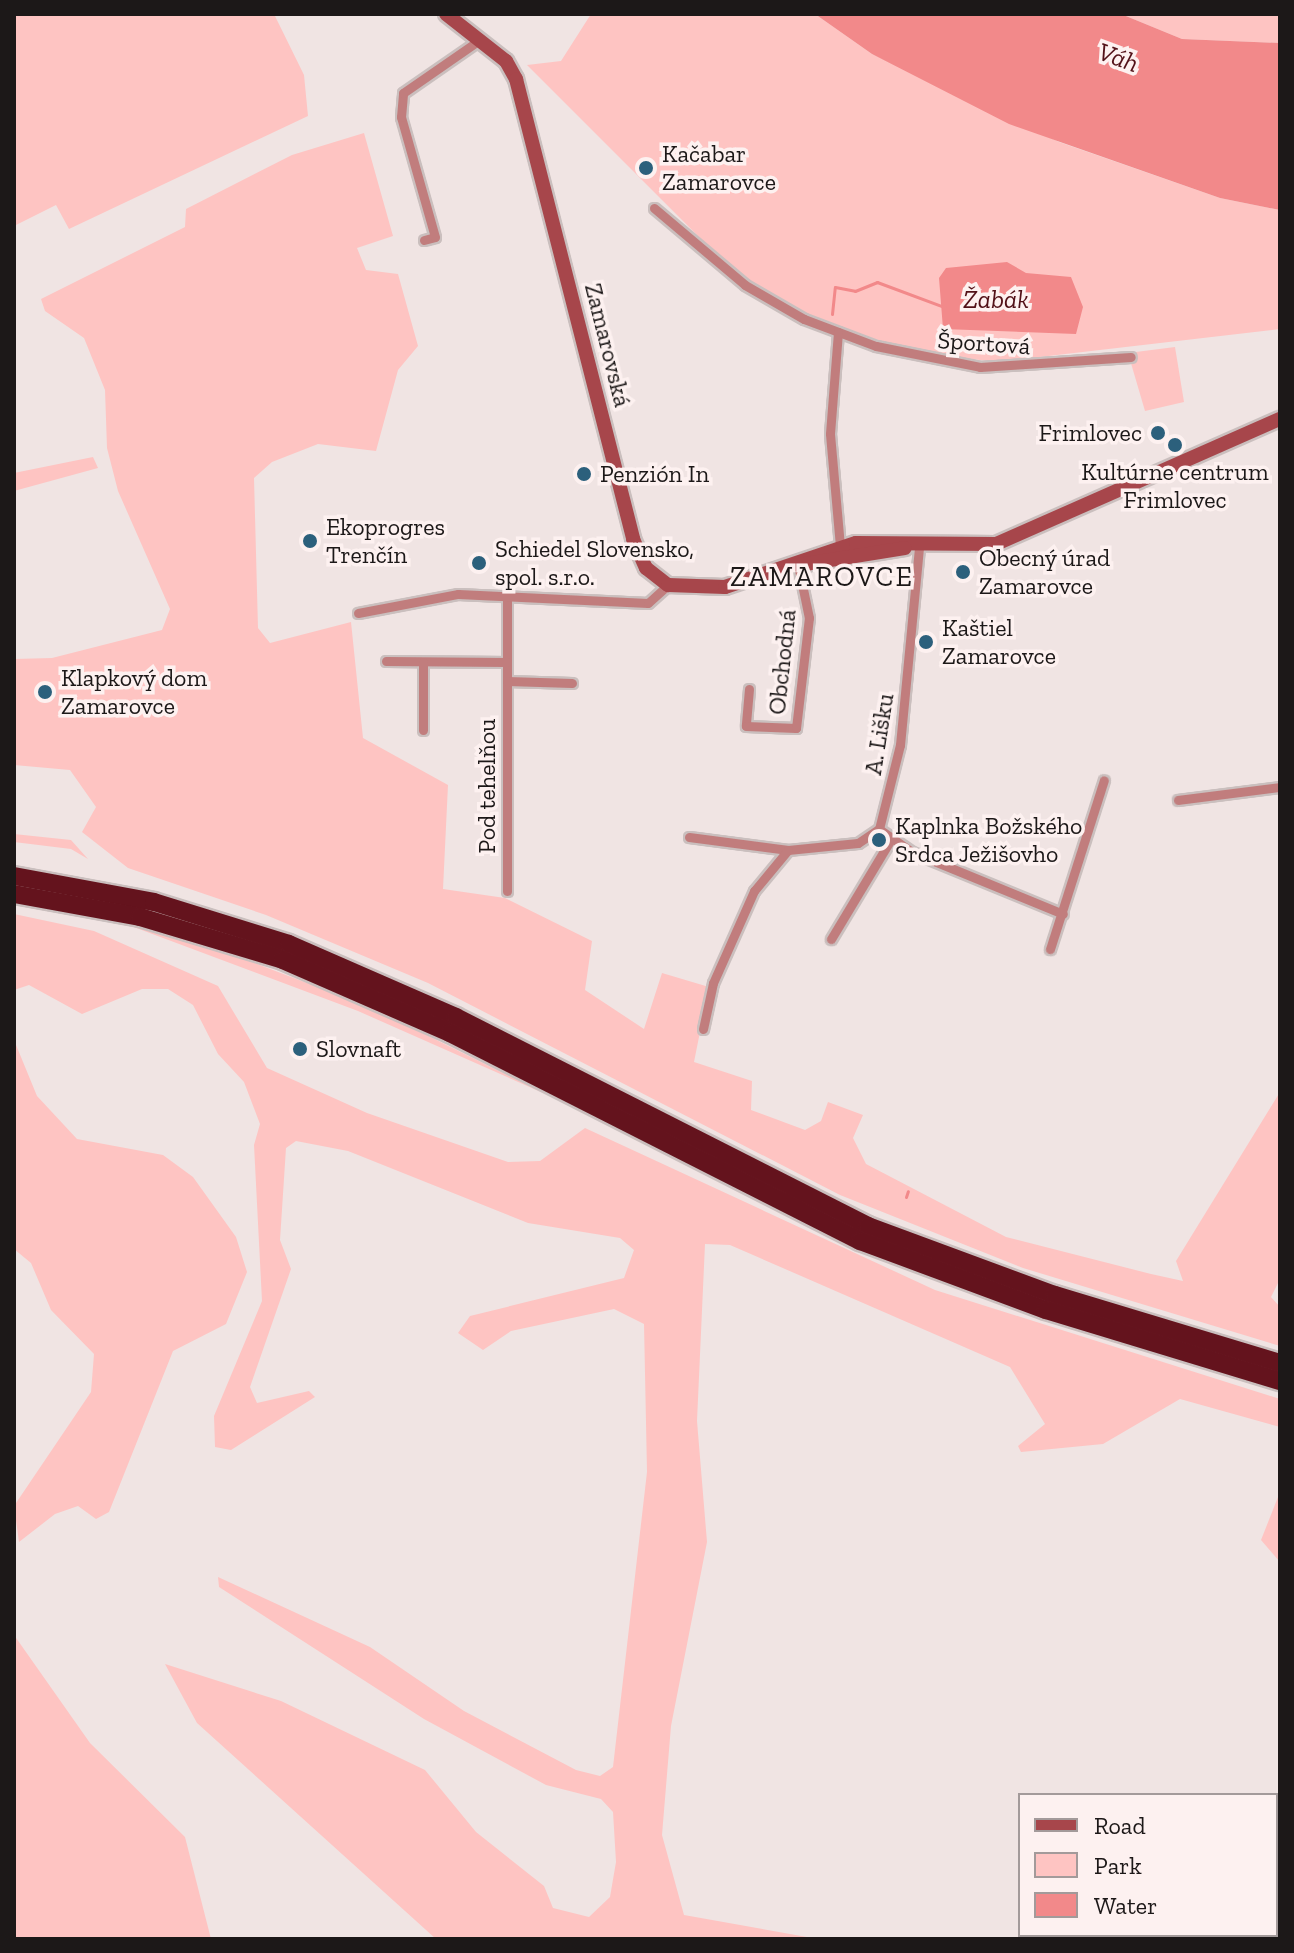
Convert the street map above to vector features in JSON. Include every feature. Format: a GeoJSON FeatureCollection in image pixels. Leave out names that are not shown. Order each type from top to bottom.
{"type":"FeatureCollection","features":[{"type":"Feature","properties":{"kind":"highway"},"geometry":{"type":"LineString","coordinates":[[14,876],[154,902],[289,944],[469,1023],[868,1226],[1055,1295],[1280,1363]]}},
{"type":"Feature","properties":{"kind":"highway"},"geometry":{"type":"LineString","coordinates":[[14,894],[152,920],[283,960],[450,1033],[860,1241],[1046,1310],[1280,1381]]}},
{"type":"Feature","properties":{"kind":"main road","name":"Zamarovská"},"geometry":{"type":"LineString","coordinates":[[446,14],[506,61],[525,104],[633,539],[646,568],[668,585]]}},
{"type":"Feature","properties":{"kind":"main road"},"geometry":{"type":"LineString","coordinates":[[668,585],[710,589],[798,565],[1023,536],[1280,419]]}},
{"type":"Feature","properties":{"kind":"main road"},"geometry":{"type":"LineString","coordinates":[[798,565],[840,545],[914,548]]}},
{"type":"Feature","properties":{"kind":"street"},"geometry":{"type":"LineString","coordinates":[[424,240],[435,237],[401,117],[403,93],[481,39]]}},
{"type":"Feature","properties":{"kind":"street","name":"Športová"},"geometry":{"type":"LineString","coordinates":[[654,208],[745,285],[838,332],[946,364],[1033,368],[1131,357]]}},
{"type":"Feature","properties":{"kind":"street"},"geometry":{"type":"LineString","coordinates":[[838,332],[830,434],[840,545]]}},
{"type":"Feature","properties":{"kind":"street","name":"A. Lišku"},"geometry":{"type":"LineString","coordinates":[[879,829],[900,745],[914,548]]}},
{"type":"Feature","properties":{"kind":"street","name":"Obchodná"},"geometry":{"type":"LineString","coordinates":[[749,689],[746,726],[796,728],[809,618],[798,565]]}},
{"type":"Feature","properties":{"kind":"street"},"geometry":{"type":"LineString","coordinates":[[358,613],[430,596],[507,596],[648,603],[668,585]]}},
{"type":"Feature","properties":{"kind":"street","name":"Pod tehelňou"},"geometry":{"type":"LineString","coordinates":[[507,596],[507,891]]}},
{"type":"Feature","properties":{"kind":"street"},"geometry":{"type":"LineString","coordinates":[[386,661],[507,662]]}},
{"type":"Feature","properties":{"kind":"street"},"geometry":{"type":"LineString","coordinates":[[423,662],[423,730]]}},
{"type":"Feature","properties":{"kind":"street"},"geometry":{"type":"LineString","coordinates":[[507,681],[572,683]]}},
{"type":"Feature","properties":{"kind":"street"},"geometry":{"type":"LineString","coordinates":[[1050,949],[1104,780]]}},
{"type":"Feature","properties":{"kind":"street"},"geometry":{"type":"LineString","coordinates":[[1178,800],[1280,787]]}},
{"type":"Feature","properties":{"kind":"street"},"geometry":{"type":"LineString","coordinates":[[689,837],[788,850],[858,843],[879,829],[891,839],[1063,914]]}},
{"type":"Feature","properties":{"kind":"street"},"geometry":{"type":"LineString","coordinates":[[831,939],[891,839]]}},
{"type":"Feature","properties":{"kind":"street"},"geometry":{"type":"LineString","coordinates":[[703,1029],[713,983],[754,891],[788,850]]}},
{"type":"Feature","properties":{"kind":"green space"},"geometry":{"type":"Polygon","coordinates":[[[14,14],[274,14],[304,75],[308,116],[69,229],[56,205],[14,226],[14,14]]]}},
{"type":"Feature","properties":{"kind":"green space"},"geometry":{"type":"Polygon","coordinates":[[[591,14],[815,14],[872,54],[1059,142],[1220,198],[1280,210],[1280,329],[996,362],[924,353],[814,322],[739,277],[527,65],[561,61],[591,14]]]}},
{"type":"Feature","properties":{"kind":"green space"},"geometry":{"type":"Polygon","coordinates":[[[1121,14],[1280,14],[1280,43],[1182,39],[1121,14]]]}},
{"type":"Feature","properties":{"kind":"green space"},"geometry":{"type":"Polygon","coordinates":[[[364,133],[393,236],[357,248],[366,270],[398,274],[418,346],[398,370],[376,451],[318,444],[272,462],[254,478],[258,628],[270,643],[351,622],[363,738],[448,785],[443,889],[505,898],[592,941],[585,990],[644,1029],[662,973],[709,987],[694,1062],[752,1081],[751,1110],[805,1130],[821,1121],[828,1102],[863,1115],[853,1138],[866,1164],[1006,1237],[1151,1274],[1183,1281],[1176,1261],[1280,1092],[1280,1279],[1271,1297],[1280,1307],[1280,1346],[1023,1268],[840,1195],[428,983],[266,915],[128,868],[82,832],[96,807],[70,770],[14,765],[14,659],[52,658],[162,630],[170,609],[118,491],[107,448],[105,390],[84,338],[45,311],[41,299],[185,227],[186,209],[292,155],[364,133]]]}},
{"type":"Feature","properties":{"kind":"green space","name":"Frimlovec"},"geometry":{"type":"Polygon","coordinates":[[[1175,347],[1184,402],[1145,411],[1128,353],[1175,347]]]}},
{"type":"Feature","properties":{"kind":"green space"},"geometry":{"type":"Polygon","coordinates":[[[93,457],[98,468],[14,491],[14,473],[93,457]]]}},
{"type":"Feature","properties":{"kind":"green space"},"geometry":{"type":"Polygon","coordinates":[[[14,834],[71,840],[88,859],[71,849],[14,842],[14,834]]]}},
{"type":"Feature","properties":{"kind":"green space"},"geometry":{"type":"Polygon","coordinates":[[[14,914],[94,931],[218,986],[267,1068],[367,1113],[508,1162],[540,1161],[585,1128],[935,1290],[1280,1399],[1280,1427],[1180,1399],[1103,1444],[1021,1452],[1018,1446],[1045,1424],[1010,1367],[730,1245],[705,1244],[697,1421],[707,1542],[671,1726],[662,1835],[684,1915],[818,1939],[436,1939],[197,1723],[165,1664],[281,1701],[425,1770],[476,1832],[544,1886],[553,1908],[589,1917],[610,1897],[616,1862],[613,1812],[601,1799],[546,1785],[424,1719],[219,1587],[218,1577],[370,1647],[464,1711],[576,1770],[600,1776],[613,1767],[647,1472],[644,1324],[614,1309],[511,1331],[483,1350],[458,1333],[470,1316],[624,1278],[634,1250],[620,1238],[528,1223],[348,1151],[296,1141],[286,1148],[280,1240],[291,1269],[250,1387],[257,1403],[309,1391],[315,1397],[231,1450],[215,1447],[214,1416],[262,1301],[254,1145],[260,1124],[244,1082],[218,1054],[193,1005],[168,989],[142,989],[82,1014],[29,985],[14,990],[14,914]]]}},
{"type":"Feature","properties":{"kind":"green space"},"geometry":{"type":"Polygon","coordinates":[[[131,926],[213,947],[372,1008],[543,1093],[358,1011],[131,926]]]}},
{"type":"Feature","properties":{"kind":"green space"},"geometry":{"type":"Polygon","coordinates":[[[14,1040],[37,1096],[77,1139],[163,1155],[193,1177],[236,1237],[247,1272],[226,1324],[173,1351],[109,1512],[96,1519],[78,1506],[55,1514],[19,1542],[14,1506],[91,1392],[94,1354],[51,1310],[31,1263],[14,1249],[14,1040]]]}},
{"type":"Feature","properties":{"kind":"green space"},"geometry":{"type":"Polygon","coordinates":[[[1280,1492],[1280,1562],[1261,1540],[1280,1492]]]}},
{"type":"Feature","properties":{"kind":"green space"},"geometry":{"type":"Polygon","coordinates":[[[14,1635],[90,1743],[185,1837],[211,1939],[14,1939],[14,1635]]]}},
{"type":"Feature","properties":{"kind":"water","name":"Váh"},"geometry":{"type":"Polygon","coordinates":[[[815,14],[1121,14],[1182,39],[1280,43],[1280,210],[1220,198],[1009,124],[872,54],[815,14]]]}},
{"type":"Feature","properties":{"kind":"water","name":"Žabák"},"geometry":{"type":"Polygon","coordinates":[[[1007,262],[1026,273],[1071,277],[1083,307],[1076,334],[943,329],[939,278],[946,268],[1007,262]]]}},
{"type":"Feature","properties":{"kind":"waterway"},"geometry":{"type":"LineString","coordinates":[[832,314],[835,287],[855,291],[877,282],[944,307]]}},
{"type":"Feature","properties":{"kind":"waterway"},"geometry":{"type":"LineString","coordinates":[[906,1197],[908,1191]]}},
{"type":"Feature","properties":{"kind":"place","name":"Kačabar Zamarovce"},"geometry":{"type":"Point","coordinates":[646,168]}},
{"type":"Feature","properties":{"kind":"place","name":"Frimlovec"},"geometry":{"type":"Point","coordinates":[1158,433]}},
{"type":"Feature","properties":{"kind":"place","name":"Kultúrne centrum Frimlovec"},"geometry":{"type":"Point","coordinates":[1175,445]}},
{"type":"Feature","properties":{"kind":"place","name":"Penzión In"},"geometry":{"type":"Point","coordinates":[584,474]}},
{"type":"Feature","properties":{"kind":"place","name":"Ekoprogres Trenčín"},"geometry":{"type":"Point","coordinates":[310,541]}},
{"type":"Feature","properties":{"kind":"place","name":"Schiedel Slovensko, spol. s.r.o."},"geometry":{"type":"Point","coordinates":[479,563]}},
{"type":"Feature","properties":{"kind":"place","name":"Obecný úrad Zamarovce"},"geometry":{"type":"Point","coordinates":[963,572]}},
{"type":"Feature","properties":{"kind":"place","name":"Kaštiel Zamarovce"},"geometry":{"type":"Point","coordinates":[926,642]}},
{"type":"Feature","properties":{"kind":"place","name":"Klapkový dom Zamarovce"},"geometry":{"type":"Point","coordinates":[45,692]}},
{"type":"Feature","properties":{"kind":"place","name":"Kaplnka Božského Srdca Ježišovho"},"geometry":{"type":"Point","coordinates":[879,840]}},
{"type":"Feature","properties":{"kind":"place","name":"Slovnaft"},"geometry":{"type":"Point","coordinates":[300,1049]}},
{"type":"Feature","properties":{"kind":"district","name":"ZAMAROVCE"},"geometry":{"type":"Point","coordinates":[822,577]}}]}
